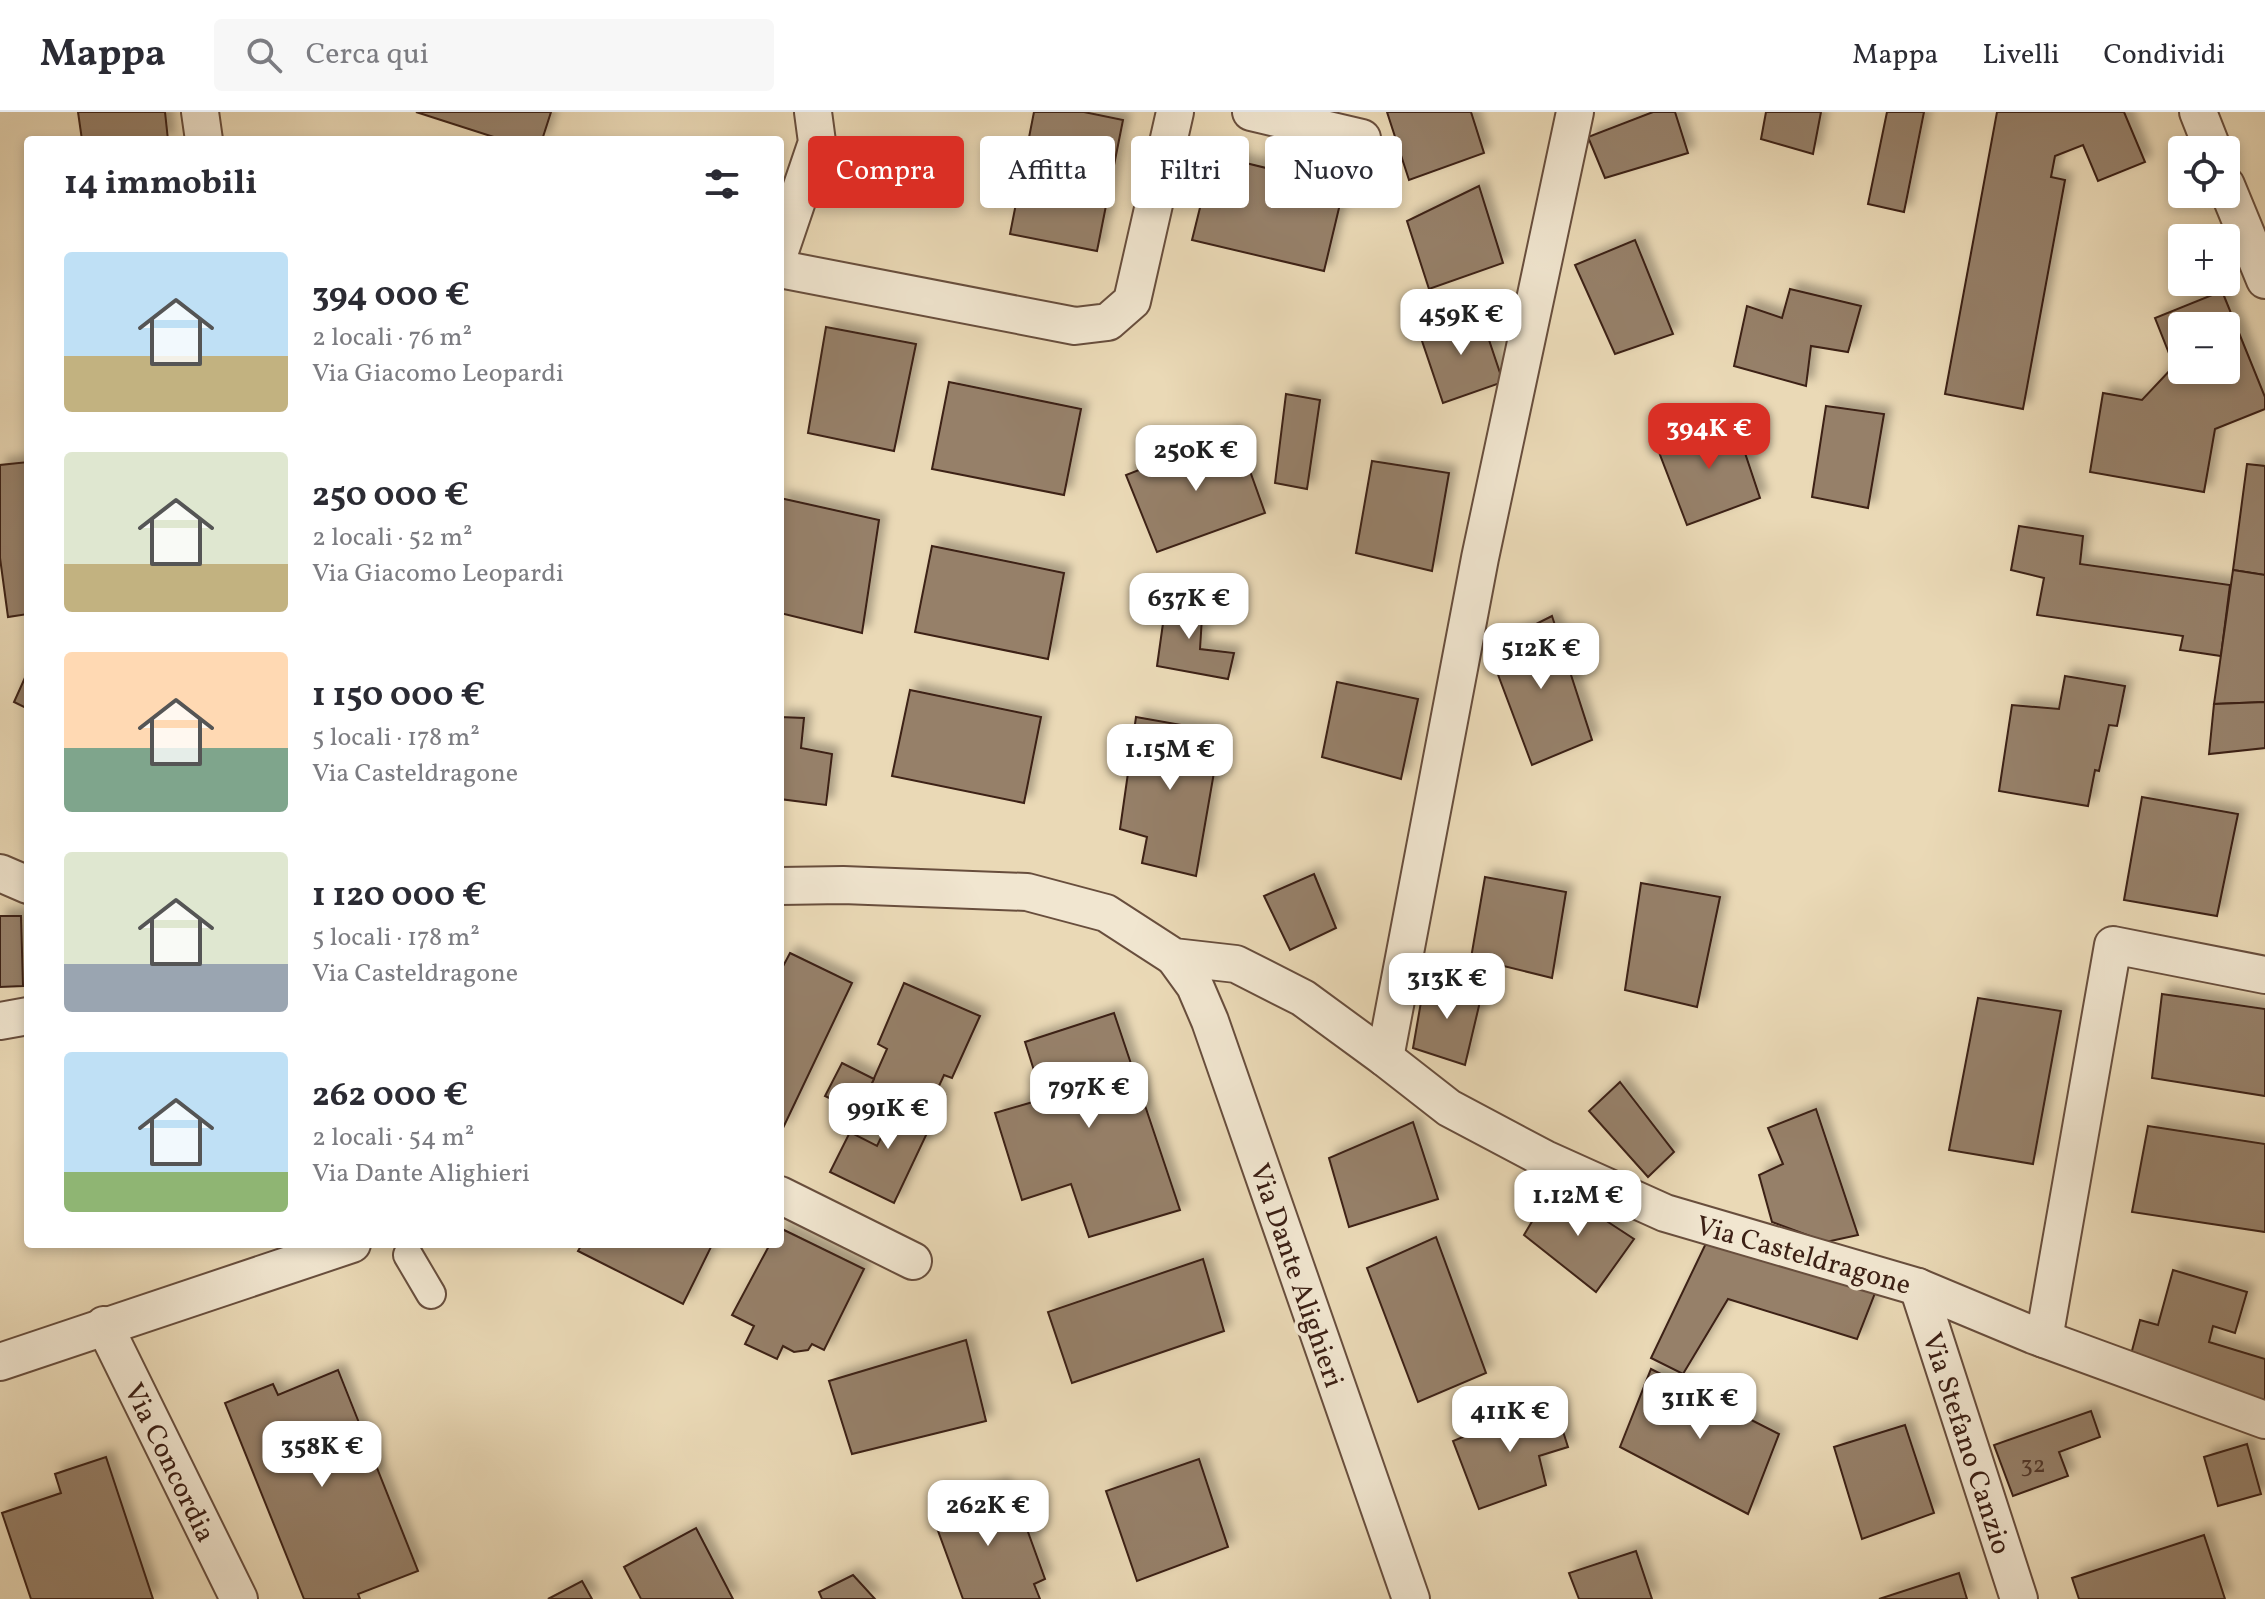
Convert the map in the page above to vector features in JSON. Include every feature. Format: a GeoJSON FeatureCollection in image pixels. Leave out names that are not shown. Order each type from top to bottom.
{"type":"FeatureCollection","features":[{"type":"Feature","properties":{"kind":"street"},"geometry":{"type":"LineString","coordinates":[[200,112],[203,136]]}},
{"type":"Feature","properties":{"kind":"street"},"geometry":{"type":"LineString","coordinates":[[784,239],[817,142],[813,112]]}},
{"type":"Feature","properties":{"kind":"street"},"geometry":{"type":"LineString","coordinates":[[784,270],[1075,326],[1108,322],[1132,301],[1175,112]]}},
{"type":"Feature","properties":{"kind":"street"},"geometry":{"type":"LineString","coordinates":[[1251,112],[1353,136]]}},
{"type":"Feature","properties":{"kind":"street"},"geometry":{"type":"LineString","coordinates":[[1385,1058],[1480,558],[1575,112]]}},
{"type":"Feature","properties":{"kind":"street"},"geometry":{"type":"LineString","coordinates":[[2198,112],[2207,136]]}},
{"type":"Feature","properties":{"kind":"street"},"geometry":{"type":"LineString","coordinates":[[2235,208],[2265,280]]}},
{"type":"Feature","properties":{"kind":"street"},"geometry":{"type":"LineString","coordinates":[[0,873],[24,883]]}},
{"type":"Feature","properties":{"kind":"street","name":"Via Casteldragone"},"geometry":{"type":"LineString","coordinates":[[784,886],[843,885],[1027,892],[1106,913],[1174,957],[1236,964],[1303,998],[1449,1108],[1545,1159],[1665,1213],[1918,1287],[2044,1339],[2265,1420]]}},
{"type":"Feature","properties":{"kind":"street"},"geometry":{"type":"LineString","coordinates":[[2044,1339],[2113,945],[2265,975]]}},
{"type":"Feature","properties":{"kind":"street","name":"Via Dante Alighieri"},"geometry":{"type":"LineString","coordinates":[[1174,957],[1195,986],[1210,1021],[1411,1599]]}},
{"type":"Feature","properties":{"kind":"street"},"geometry":{"type":"LineString","coordinates":[[0,1021],[24,1017]]}},
{"type":"Feature","properties":{"kind":"street"},"geometry":{"type":"LineString","coordinates":[[784,1197],[913,1261]]}},
{"type":"Feature","properties":{"kind":"street"},"geometry":{"type":"LineString","coordinates":[[0,1362],[340,1248]]}},
{"type":"Feature","properties":{"kind":"street"},"geometry":{"type":"LineString","coordinates":[[408,1255],[431,1294]]}},
{"type":"Feature","properties":{"kind":"street","name":"Via Stefano Canzio"},"geometry":{"type":"LineString","coordinates":[[1918,1287],[2019,1599]]}},
{"type":"Feature","properties":{"kind":"street","name":"Via Concordia"},"geometry":{"type":"LineString","coordinates":[[104,1325],[239,1599]]}},
{"type":"Feature","properties":{"kind":"building"},"geometry":{"type":"Polygon","coordinates":[[[78,112],[165,112],[168,136],[81,136],[78,112]]]}},
{"type":"Feature","properties":{"kind":"building"},"geometry":{"type":"Polygon","coordinates":[[[416,112],[551,112],[543,136],[491,136],[416,112]]]}},
{"type":"Feature","properties":{"kind":"building"},"geometry":{"type":"Polygon","coordinates":[[[1034,112],[1084,112],[1123,120],[1115,160],[1115,136],[1029,136],[1034,112]]]}},
{"type":"Feature","properties":{"kind":"building"},"geometry":{"type":"Polygon","coordinates":[[[1387,112],[1471,112],[1484,153],[1409,180],[1402,158],[1402,136],[1395,136],[1387,112]]]}},
{"type":"Feature","properties":{"kind":"building"},"geometry":{"type":"Polygon","coordinates":[[[1653,112],[1675,112],[1688,153],[1605,178],[1588,137],[1653,112]]]}},
{"type":"Feature","properties":{"kind":"building"},"geometry":{"type":"Polygon","coordinates":[[[1766,112],[1821,112],[1813,154],[1761,139],[1766,112]]]}},
{"type":"Feature","properties":{"kind":"building"},"geometry":{"type":"Polygon","coordinates":[[[1887,112],[1924,112],[1904,212],[1868,204],[1887,112]]]}},
{"type":"Feature","properties":{"kind":"building"},"geometry":{"type":"Polygon","coordinates":[[[1997,112],[2124,112],[2145,162],[2098,181],[2083,145],[2055,156],[2051,177],[2065,180],[2023,409],[1945,394],[1997,112]]]}},
{"type":"Feature","properties":{"kind":"building"},"geometry":{"type":"Polygon","coordinates":[[[1249,164],[1265,168],[1265,208],[1339,208],[1324,271],[1192,240],[1200,208],[1249,208],[1249,164]]]}},
{"type":"Feature","properties":{"kind":"building"},"geometry":{"type":"Polygon","coordinates":[[[1479,186],[1503,263],[1429,289],[1407,221],[1479,186]]]}},
{"type":"Feature","properties":{"kind":"building"},"geometry":{"type":"Polygon","coordinates":[[[1015,208],[1106,208],[1097,251],[1010,234],[1015,208]]]}},
{"type":"Feature","properties":{"kind":"building"},"geometry":{"type":"Polygon","coordinates":[[[1635,240],[1673,334],[1615,354],[1575,265],[1635,240]]]}},
{"type":"Feature","properties":{"kind":"building"},"geometry":{"type":"Polygon","coordinates":[[[1790,289],[1861,306],[1848,352],[1811,346],[1806,386],[1734,366],[1747,306],[1782,318],[1790,289]]]}},
{"type":"Feature","properties":{"kind":"building"},"geometry":{"type":"Polygon","coordinates":[[[2210,296],[2224,296],[2231,312],[2170,312],[2210,296]]]}},
{"type":"Feature","properties":{"kind":"building"},"geometry":{"type":"Polygon","coordinates":[[[1479,310],[1503,382],[1443,403],[1419,332],[1479,310]]]}},
{"type":"Feature","properties":{"kind":"building"},"geometry":{"type":"Polygon","coordinates":[[[2168,313],[2168,351],[2155,318],[2168,313]]]}},
{"type":"Feature","properties":{"kind":"building"},"geometry":{"type":"Polygon","coordinates":[[[826,327],[916,344],[894,451],[808,433],[826,327]]]}},
{"type":"Feature","properties":{"kind":"building"},"geometry":{"type":"Polygon","coordinates":[[[2240,335],[2265,397],[2265,409],[2215,429],[2204,492],[2090,472],[2103,393],[2142,400],[2168,372],[2168,384],[2240,384],[2240,335]]]}},
{"type":"Feature","properties":{"kind":"building"},"geometry":{"type":"Polygon","coordinates":[[[949,382],[1081,409],[1064,495],[932,469],[949,382]]]}},
{"type":"Feature","properties":{"kind":"building"},"geometry":{"type":"Polygon","coordinates":[[[1286,394],[1320,400],[1307,489],[1275,483],[1286,394]]]}},
{"type":"Feature","properties":{"kind":"building"},"geometry":{"type":"Polygon","coordinates":[[[1826,406],[1884,414],[1868,508],[1812,497],[1826,406]]]}},
{"type":"Feature","properties":{"kind":"building"},"geometry":{"type":"Polygon","coordinates":[[[1732,414],[1760,498],[1687,525],[1657,447],[1732,414]]]}},
{"type":"Feature","properties":{"kind":"building"},"geometry":{"type":"Polygon","coordinates":[[[1236,432],[1265,513],[1157,552],[1126,475],[1236,432]]]}},
{"type":"Feature","properties":{"kind":"building"},"geometry":{"type":"Polygon","coordinates":[[[1372,461],[1449,473],[1432,571],[1356,553],[1372,461]]]}},
{"type":"Feature","properties":{"kind":"building"},"geometry":{"type":"Polygon","coordinates":[[[24,462],[24,615],[8,617],[0,558],[0,465],[24,462]]]}},
{"type":"Feature","properties":{"kind":"building"},"geometry":{"type":"Polygon","coordinates":[[[2247,464],[2265,466],[2265,575],[2233,570],[2247,464]]]}},
{"type":"Feature","properties":{"kind":"building"},"geometry":{"type":"Polygon","coordinates":[[[784,499],[879,520],[862,633],[784,614],[784,499]]]}},
{"type":"Feature","properties":{"kind":"building"},"geometry":{"type":"Polygon","coordinates":[[[2019,526],[2083,536],[2080,564],[2230,585],[2221,656],[2180,650],[2183,636],[2037,615],[2044,578],[2011,570],[2019,526]]]}},
{"type":"Feature","properties":{"kind":"building"},"geometry":{"type":"Polygon","coordinates":[[[932,546],[1064,573],[1048,659],[915,632],[932,546]]]}},
{"type":"Feature","properties":{"kind":"building"},"geometry":{"type":"Polygon","coordinates":[[[2233,570],[2265,575],[2265,702],[2214,704],[2233,570]]]}},
{"type":"Feature","properties":{"kind":"building"},"geometry":{"type":"Polygon","coordinates":[[[1167,595],[1203,601],[1200,649],[1234,653],[1228,679],[1157,666],[1167,595]]]}},
{"type":"Feature","properties":{"kind":"building"},"geometry":{"type":"Polygon","coordinates":[[[1552,616],[1592,740],[1532,765],[1488,648],[1552,616]]]}},
{"type":"Feature","properties":{"kind":"building"},"geometry":{"type":"Polygon","coordinates":[[[2065,676],[2125,686],[2117,726],[2109,725],[2088,806],[1999,791],[2012,705],[2059,709],[2065,676]]]}},
{"type":"Feature","properties":{"kind":"building"},"geometry":{"type":"Polygon","coordinates":[[[24,680],[24,707],[14,702],[24,680]]]}},
{"type":"Feature","properties":{"kind":"building"},"geometry":{"type":"Polygon","coordinates":[[[1337,682],[1418,699],[1401,779],[1322,757],[1337,682]]]}},
{"type":"Feature","properties":{"kind":"building"},"geometry":{"type":"Polygon","coordinates":[[[910,690],[1041,717],[1024,803],[892,776],[910,690]]]}},
{"type":"Feature","properties":{"kind":"building"},"geometry":{"type":"Polygon","coordinates":[[[2265,702],[2265,748],[2209,754],[2214,704],[2265,702]]]}},
{"type":"Feature","properties":{"kind":"building"},"geometry":{"type":"Polygon","coordinates":[[[784,717],[804,718],[801,748],[832,754],[826,805],[784,800],[784,717]]]}},
{"type":"Feature","properties":{"kind":"building"},"geometry":{"type":"Polygon","coordinates":[[[1136,717],[1221,732],[1196,876],[1142,863],[1147,837],[1120,829],[1136,717]]]}},
{"type":"Feature","properties":{"kind":"building"},"geometry":{"type":"Polygon","coordinates":[[[2142,797],[2238,814],[2217,916],[2124,900],[2142,797]]]}},
{"type":"Feature","properties":{"kind":"building"},"geometry":{"type":"Polygon","coordinates":[[[1314,874],[1336,928],[1290,950],[1264,896],[1314,874]]]}},
{"type":"Feature","properties":{"kind":"building"},"geometry":{"type":"Polygon","coordinates":[[[1485,877],[1566,892],[1552,978],[1471,958],[1485,877]]]}},
{"type":"Feature","properties":{"kind":"building"},"geometry":{"type":"Polygon","coordinates":[[[1641,883],[1720,897],[1697,1007],[1625,990],[1641,883]]]}},
{"type":"Feature","properties":{"kind":"building"},"geometry":{"type":"Polygon","coordinates":[[[0,916],[21,916],[23,986],[0,987],[0,916]]]}},
{"type":"Feature","properties":{"kind":"building"},"geometry":{"type":"Polygon","coordinates":[[[790,953],[852,983],[784,1126],[784,964],[790,953]]]}},
{"type":"Feature","properties":{"kind":"building"},"geometry":{"type":"Polygon","coordinates":[[[1425,979],[1482,993],[1465,1065],[1413,1048],[1425,979]]]}},
{"type":"Feature","properties":{"kind":"building"},"geometry":{"type":"Polygon","coordinates":[[[904,983],[980,1016],[952,1078],[944,1075],[928,1110],[871,1085],[887,1049],[878,1044],[904,983]]]}},
{"type":"Feature","properties":{"kind":"building"},"geometry":{"type":"Polygon","coordinates":[[[2162,994],[2265,1009],[2265,1096],[2152,1078],[2162,994]]]}},
{"type":"Feature","properties":{"kind":"building"},"geometry":{"type":"Polygon","coordinates":[[[1978,998],[2061,1011],[2033,1164],[1949,1150],[1978,998]]]}},
{"type":"Feature","properties":{"kind":"building"},"geometry":{"type":"Polygon","coordinates":[[[1114,1013],[1180,1210],[1089,1237],[1071,1184],[1022,1200],[995,1113],[1043,1099],[1025,1042],[1114,1013]]]}},
{"type":"Feature","properties":{"kind":"building"},"geometry":{"type":"Polygon","coordinates":[[[842,1063],[874,1079],[871,1085],[881,1089],[868,1117],[825,1096],[842,1063]]]}},
{"type":"Feature","properties":{"kind":"building"},"geometry":{"type":"Polygon","coordinates":[[[1620,1082],[1674,1152],[1648,1177],[1589,1111],[1620,1082]]]}},
{"type":"Feature","properties":{"kind":"building"},"geometry":{"type":"Polygon","coordinates":[[[936,1091],[945,1095],[894,1203],[830,1172],[850,1132],[877,1146],[900,1098],[928,1110],[936,1091]]]}},
{"type":"Feature","properties":{"kind":"building"},"geometry":{"type":"Polygon","coordinates":[[[1816,1109],[1858,1235],[1826,1242],[1772,1222],[1759,1175],[1783,1164],[1768,1128],[1816,1109]]]}},
{"type":"Feature","properties":{"kind":"building"},"geometry":{"type":"Polygon","coordinates":[[[1413,1122],[1438,1199],[1349,1227],[1329,1158],[1413,1122]]]}},
{"type":"Feature","properties":{"kind":"building"},"geometry":{"type":"Polygon","coordinates":[[[2148,1126],[2265,1144],[2265,1232],[2132,1212],[2148,1126]]]}},
{"type":"Feature","properties":{"kind":"building"},"geometry":{"type":"Polygon","coordinates":[[[1553,1186],[1634,1239],[1596,1292],[1524,1235],[1553,1186]]]}},
{"type":"Feature","properties":{"kind":"building"},"geometry":{"type":"Polygon","coordinates":[[[784,1230],[864,1269],[824,1350],[812,1344],[808,1350],[794,1352],[783,1346],[777,1359],[745,1344],[754,1326],[732,1315],[768,1248],[784,1248],[784,1230]]]}},
{"type":"Feature","properties":{"kind":"building"},"geometry":{"type":"Polygon","coordinates":[[[1436,1237],[1486,1373],[1418,1402],[1367,1268],[1436,1237]]]}},
{"type":"Feature","properties":{"kind":"building"},"geometry":{"type":"Polygon","coordinates":[[[1709,1237],[1875,1293],[1857,1339],[1728,1299],[1683,1374],[1651,1358],[1709,1237]]]}},
{"type":"Feature","properties":{"kind":"building"},"geometry":{"type":"Polygon","coordinates":[[[580,1248],[711,1248],[683,1304],[578,1251],[580,1248]]]}},
{"type":"Feature","properties":{"kind":"building"},"geometry":{"type":"Polygon","coordinates":[[[1203,1259],[1224,1331],[1072,1383],[1048,1312],[1203,1259]]]}},
{"type":"Feature","properties":{"kind":"building"},"geometry":{"type":"Polygon","coordinates":[[[2173,1270],[2247,1292],[2235,1333],[2213,1326],[2209,1342],[2265,1359],[2265,1412],[2128,1366],[2140,1320],[2158,1325],[2173,1270]]]}},
{"type":"Feature","properties":{"kind":"building"},"geometry":{"type":"Polygon","coordinates":[[[966,1340],[986,1421],[852,1454],[829,1381],[966,1340]]]}},
{"type":"Feature","properties":{"kind":"building"},"geometry":{"type":"Polygon","coordinates":[[[1651,1369],[1779,1434],[1748,1514],[1620,1447],[1651,1369]]]}},
{"type":"Feature","properties":{"kind":"building"},"geometry":{"type":"Polygon","coordinates":[[[338,1370],[418,1571],[358,1594],[360,1599],[304,1599],[225,1403],[273,1384],[278,1395],[338,1370]]]}},
{"type":"Feature","properties":{"kind":"building"},"geometry":{"type":"Polygon","coordinates":[[[1553,1400],[1568,1447],[1539,1456],[1546,1485],[1479,1509],[1453,1441],[1553,1400]]]}},
{"type":"Feature","properties":{"kind":"building"},"geometry":{"type":"Polygon","coordinates":[[[2091,1411],[2100,1437],[2059,1452],[2068,1476],[2013,1496],[1994,1445],[2091,1411]]]}},
{"type":"Feature","properties":{"kind":"building"},"geometry":{"type":"Polygon","coordinates":[[[1905,1425],[1934,1513],[1862,1539],[1834,1447],[1905,1425]]]}},
{"type":"Feature","properties":{"kind":"building"},"geometry":{"type":"Polygon","coordinates":[[[2247,1444],[2261,1494],[2218,1506],[2204,1457],[2247,1444]]]}},
{"type":"Feature","properties":{"kind":"building"},"geometry":{"type":"Polygon","coordinates":[[[106,1457],[153,1599],[31,1599],[2,1513],[61,1493],[55,1474],[106,1457]]]}},
{"type":"Feature","properties":{"kind":"building"},"geometry":{"type":"Polygon","coordinates":[[[1199,1459],[1228,1547],[1137,1581],[1106,1491],[1199,1459]]]}},
{"type":"Feature","properties":{"kind":"building"},"geometry":{"type":"Polygon","coordinates":[[[1003,1484],[1013,1524],[1024,1521],[1045,1579],[1034,1584],[1040,1599],[963,1599],[930,1509],[1003,1484]]]}},
{"type":"Feature","properties":{"kind":"building"},"geometry":{"type":"Polygon","coordinates":[[[696,1528],[733,1599],[641,1599],[624,1567],[696,1528]]]}},
{"type":"Feature","properties":{"kind":"building"},"geometry":{"type":"Polygon","coordinates":[[[2204,1535],[2225,1599],[2079,1599],[2072,1578],[2204,1535]]]}},
{"type":"Feature","properties":{"kind":"building"},"geometry":{"type":"Polygon","coordinates":[[[1636,1551],[1652,1599],[1579,1599],[1569,1573],[1636,1551]]]}},
{"type":"Feature","properties":{"kind":"building"},"geometry":{"type":"Polygon","coordinates":[[[1959,1573],[1967,1599],[1879,1599],[1959,1573]]]}},
{"type":"Feature","properties":{"kind":"building"},"geometry":{"type":"Polygon","coordinates":[[[853,1575],[875,1599],[822,1599],[819,1592],[853,1575]]]}},
{"type":"Feature","properties":{"kind":"building"},"geometry":{"type":"Polygon","coordinates":[[[582,1581],[592,1599],[548,1599],[582,1581]]]}}]}
